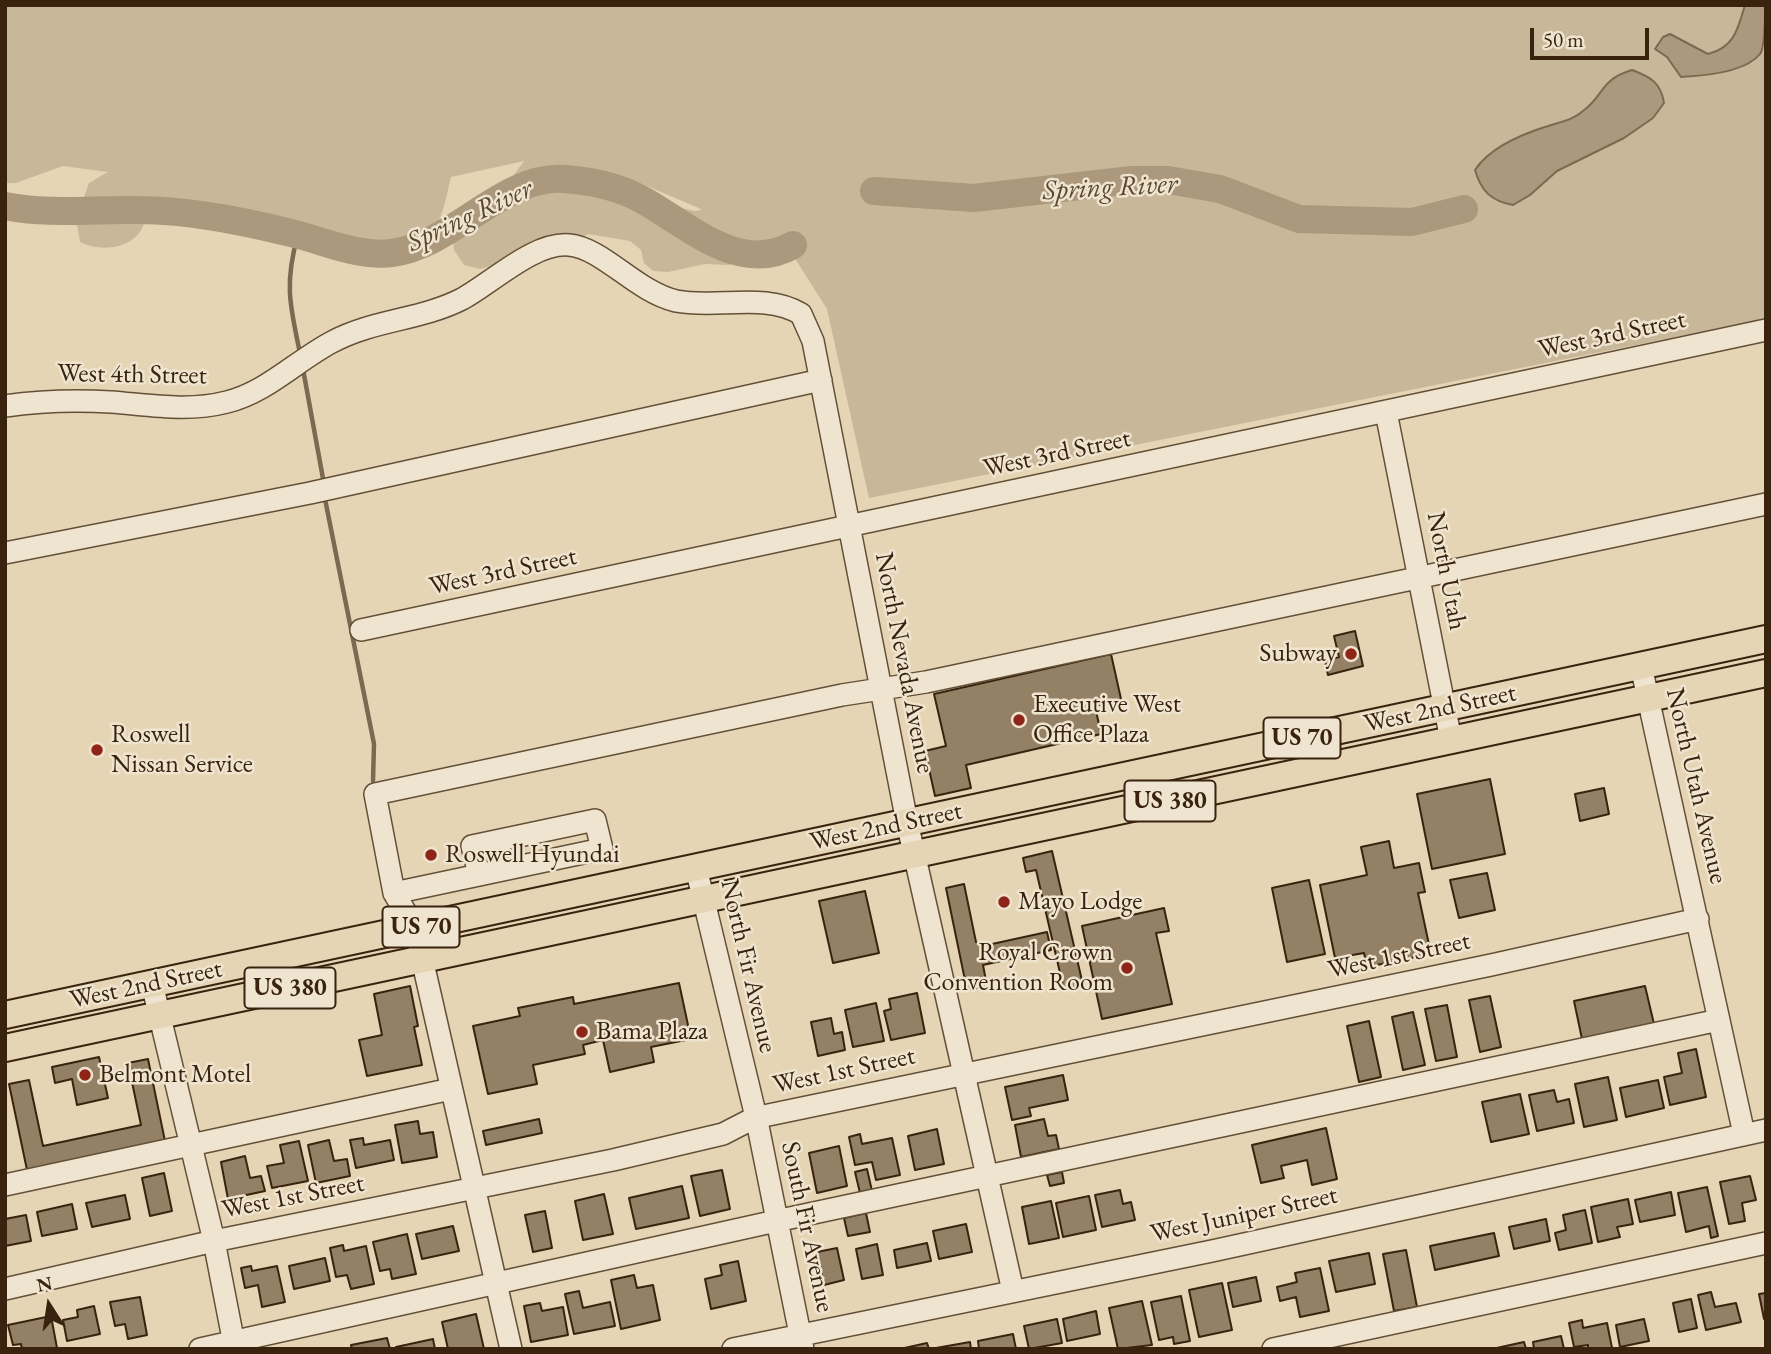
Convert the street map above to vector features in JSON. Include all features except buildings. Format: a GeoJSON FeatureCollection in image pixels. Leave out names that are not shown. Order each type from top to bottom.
{"type":"FeatureCollection","features":[{"type":"Feature","properties":{"kind":"main road","name":"West 2nd Street"},"geometry":{"type":"LineString","coordinates":[[5,1015],[1766,639]]}},
{"type":"Feature","properties":{"kind":"main road","name":"West 2nd Street"},"geometry":{"type":"LineString","coordinates":[[5,1048],[1766,673]]}},
{"type":"Feature","properties":{"kind":"street","name":"West 4th Street"},"geometry":{"type":"LineString","coordinates":[[5,406],[71,401],[191,407],[239,399],[271,382],[334,341],[449,305],[535,252],[552,246],[571,245],[589,251],[640,286],[672,300],[710,305],[775,304],[791,308]]}},
{"type":"Feature","properties":{"kind":"street","name":"North Nevada Avenue"},"geometry":{"type":"LineString","coordinates":[[791,308],[801,314],[809,328],[821,380],[914,856],[1013,1291]]}},
{"type":"Feature","properties":{"kind":"street","name":"West 3rd Street"},"geometry":{"type":"LineString","coordinates":[[361,631],[1766,330]]}},
{"type":"Feature","properties":{"kind":"street"},"geometry":{"type":"LineString","coordinates":[[5,553],[310,493],[821,380]]}},
{"type":"Feature","properties":{"kind":"street","name":"North Utah"},"geometry":{"type":"LineString","coordinates":[[1386,412],[1451,740]]}},
{"type":"Feature","properties":{"kind":"street"},"geometry":{"type":"LineString","coordinates":[[511,1349],[415,928],[394,892],[375,794],[881,689],[926,682],[1766,504]]}},
{"type":"Feature","properties":{"kind":"street","name":"North Utah Avenue"},"geometry":{"type":"LineString","coordinates":[[1640,666],[1744,1134]]}},
{"type":"Feature","properties":{"kind":"street"},"geometry":{"type":"LineString","coordinates":[[394,892],[602,849],[595,820],[472,846],[479,874]]}},
{"type":"Feature","properties":{"kind":"street","name":"North Fir Avenue"},"geometry":{"type":"LineString","coordinates":[[696,868],[754,1118]]}},
{"type":"Feature","properties":{"kind":"street","name":"West 1st Street"},"geometry":{"type":"LineString","coordinates":[[5,1289],[214,1241],[474,1189],[723,1134],[754,1118],[1698,919]]}},
{"type":"Feature","properties":{"kind":"street"},"geometry":{"type":"LineString","coordinates":[[152,984],[214,1241],[234,1345]]}},
{"type":"Feature","properties":{"kind":"street"},"geometry":{"type":"LineString","coordinates":[[200,1349],[234,1345],[496,1282],[1719,1020]]}},
{"type":"Feature","properties":{"kind":"street"},"geometry":{"type":"LineString","coordinates":[[5,1185],[451,1089]]}},
{"type":"Feature","properties":{"kind":"street","name":"South Fir Avenue"},"geometry":{"type":"LineString","coordinates":[[754,1118],[802,1343]]}},
{"type":"Feature","properties":{"kind":"street","name":"West Juniper Street"},"geometry":{"type":"LineString","coordinates":[[733,1349],[802,1343],[1013,1291],[1766,1130]]}},
{"type":"Feature","properties":{"kind":"street"},"geometry":{"type":"LineString","coordinates":[[1273,1349],[1766,1243]]}},
{"type":"Feature","properties":{"kind":"shaded area"},"geometry":{"type":"Polygon","coordinates":[[[5,5],[1766,5],[1766,319],[869,498],[827,309],[794,257],[768,244],[750,249],[740,260],[729,265],[705,264],[668,272],[653,271],[644,263],[641,250],[630,241],[588,234],[561,249],[480,269],[464,265],[454,250],[453,238],[482,218],[524,161],[451,177],[441,216],[427,239],[406,254],[380,261],[341,255],[300,222],[257,219],[178,204],[152,206],[143,226],[132,240],[115,247],[97,247],[80,242],[76,219],[89,183],[108,172],[63,166],[16,183],[5,183],[5,5]],[[628,178],[641,192],[658,201],[696,211],[701,209],[628,178]]]}},
{"type":"Feature","properties":{"kind":"shaded area"},"geometry":{"type":"Polygon","coordinates":[[[1745,5],[1765,6],[1765,17],[1762,51],[1744,65],[1723,72],[1681,77],[1667,57],[1655,49],[1663,37],[1670,34],[1708,54],[1717,51],[1734,36],[1745,5]]]}},
{"type":"Feature","properties":{"kind":"shaded area"},"geometry":{"type":"Polygon","coordinates":[[[1632,70],[1650,78],[1660,90],[1664,103],[1653,118],[1624,138],[1557,171],[1530,195],[1513,205],[1488,194],[1480,184],[1475,170],[1489,155],[1517,137],[1575,117],[1590,105],[1614,78],[1632,70]]]}},
{"type":"Feature","properties":{"kind":"waterway","name":"Spring River"},"geometry":{"type":"LineString","coordinates":[[5,206],[38,210],[137,210],[198,214],[380,254],[415,247],[521,187],[542,180],[565,179],[604,185],[632,194],[695,233],[733,251],[773,253],[793,245]]}},
{"type":"Feature","properties":{"kind":"waterway","name":"Spring River"},"geometry":{"type":"LineString","coordinates":[[874,191],[974,198],[1132,180],[1168,180],[1220,189],[1299,219],[1412,222],[1464,209]]}},
{"type":"Feature","properties":{"kind":"waterway"},"geometry":{"type":"LineString","coordinates":[[298,235],[291,267],[290,294],[300,353]]}},
{"type":"Feature","properties":{"kind":"waterway"},"geometry":{"type":"LineString","coordinates":[[303,369],[324,484]]}},
{"type":"Feature","properties":{"kind":"waterway"},"geometry":{"type":"LineString","coordinates":[[325,499],[374,744],[373,781]]}},
{"type":"Feature","properties":{"kind":"place","name":"Subway"},"geometry":{"type":"Point","coordinates":[1351,654]}},
{"type":"Feature","properties":{"kind":"place","name":"Executive West Office Plaza"},"geometry":{"type":"Point","coordinates":[1019,720]}},
{"type":"Feature","properties":{"kind":"place","name":"Roswell Nissan Service"},"geometry":{"type":"Point","coordinates":[97,750]}},
{"type":"Feature","properties":{"kind":"place","name":"Roswell Hyundai"},"geometry":{"type":"Point","coordinates":[431,855]}},
{"type":"Feature","properties":{"kind":"place","name":"Mayo Lodge"},"geometry":{"type":"Point","coordinates":[1004,902]}},
{"type":"Feature","properties":{"kind":"place","name":"Royal Crown Convention Room"},"geometry":{"type":"Point","coordinates":[1127,968]}},
{"type":"Feature","properties":{"kind":"place","name":"Bama Plaza"},"geometry":{"type":"Point","coordinates":[582,1032]}},
{"type":"Feature","properties":{"kind":"place","name":"Belmont Motel"},"geometry":{"type":"Point","coordinates":[85,1075]}}]}
